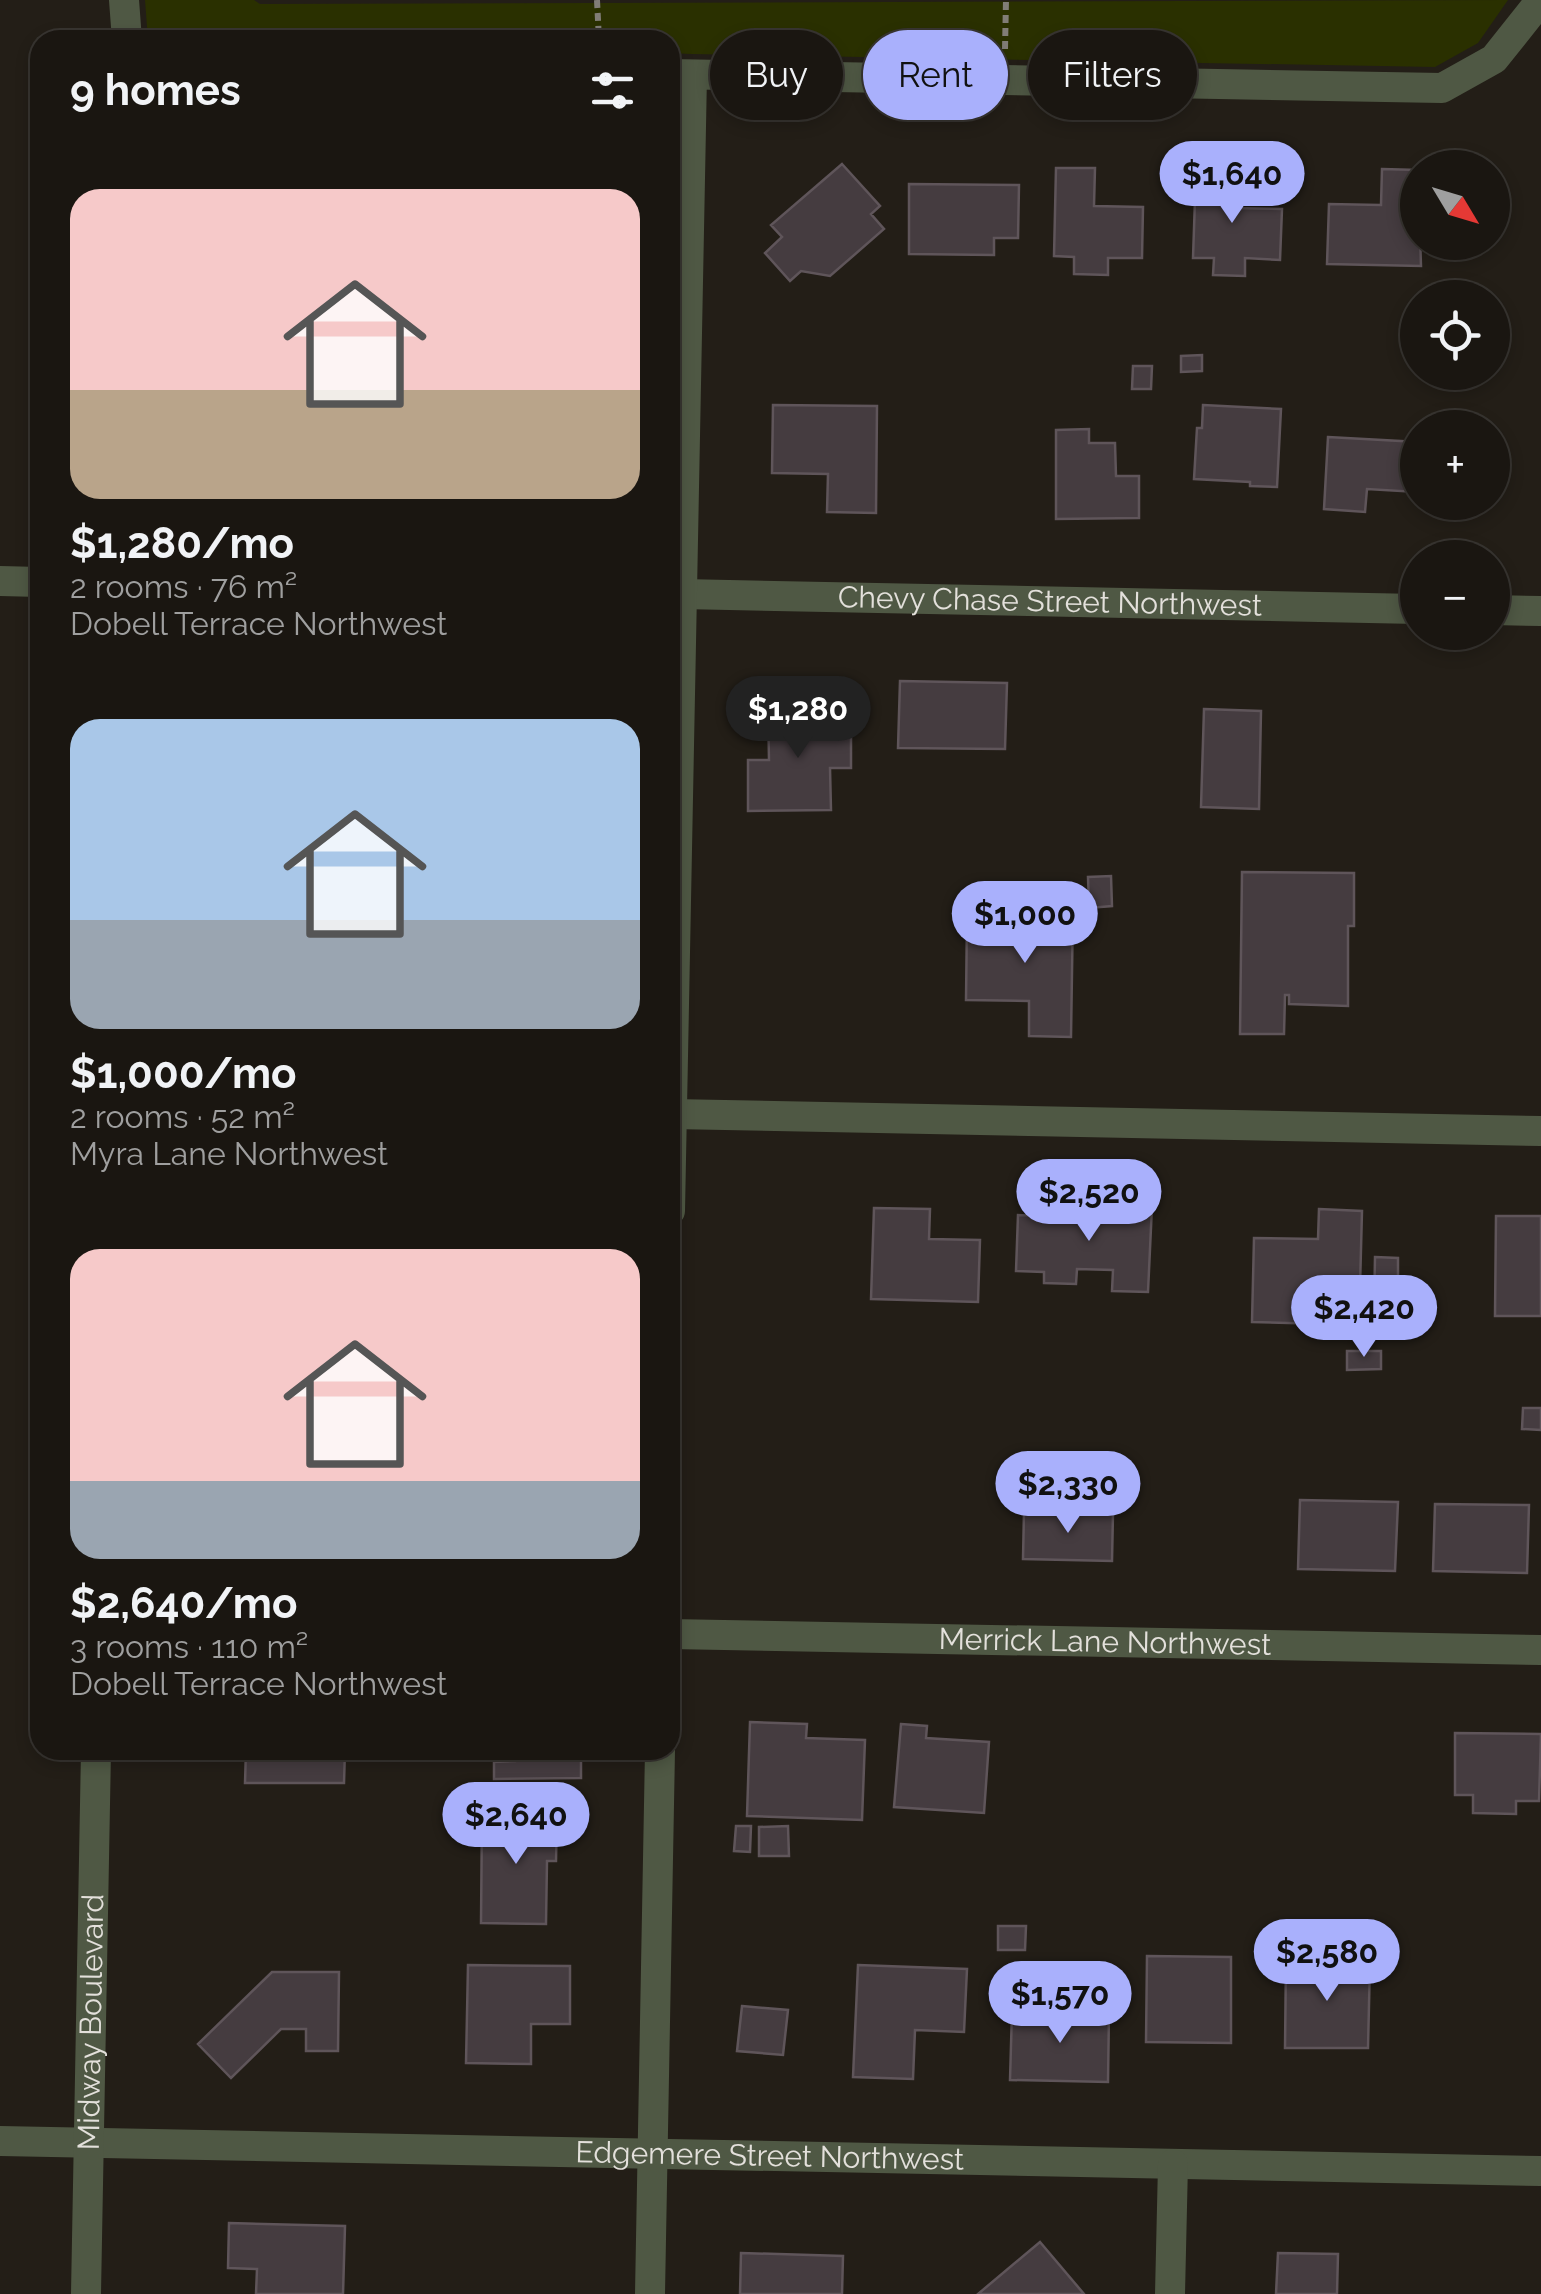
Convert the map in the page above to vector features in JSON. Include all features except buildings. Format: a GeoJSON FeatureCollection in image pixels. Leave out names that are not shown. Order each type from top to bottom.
{"type":"FeatureCollection","features":[{"type":"Feature","properties":{"kind":"street"},"geometry":{"type":"LineString","coordinates":[[124,0],[126,30]]}},
{"type":"Feature","properties":{"kind":"street"},"geometry":{"type":"LineString","coordinates":[[1008,80],[1442,88],[1494,59],[1541,0]]}},
{"type":"Feature","properties":{"kind":"street"},"geometry":{"type":"LineString","coordinates":[[680,698],[681,74],[863,77]]}},
{"type":"Feature","properties":{"kind":"street"},"geometry":{"type":"LineString","coordinates":[[0,581],[30,582]]}},
{"type":"Feature","properties":{"kind":"street","name":"Chevy Chase Street Northwest"},"geometry":{"type":"LineString","coordinates":[[682,594],[1400,608]]}},
{"type":"Feature","properties":{"kind":"street"},"geometry":{"type":"LineString","coordinates":[[1510,610],[1541,611]]}},
{"type":"Feature","properties":{"kind":"street"},"geometry":{"type":"LineString","coordinates":[[680,1114],[1541,1131]]}},
{"type":"Feature","properties":{"kind":"street","name":"Merrick Lane Northwest"},"geometry":{"type":"LineString","coordinates":[[680,1634],[1541,1650]]}},
{"type":"Feature","properties":{"kind":"street","name":"Midway Boulevard"},"geometry":{"type":"LineString","coordinates":[[86,2294],[96,1760]]}},
{"type":"Feature","properties":{"kind":"street"},"geometry":{"type":"LineString","coordinates":[[650,2294],[660,1760]]}},
{"type":"Feature","properties":{"kind":"street","name":"Edgemere Street Northwest"},"geometry":{"type":"LineString","coordinates":[[0,2142],[1541,2171]]}},
{"type":"Feature","properties":{"kind":"street"},"geometry":{"type":"LineString","coordinates":[[1170,2294],[1172,2164]]}},
{"type":"Feature","properties":{"kind":"path"},"geometry":{"type":"LineString","coordinates":[[598,0],[600,30]]}},
{"type":"Feature","properties":{"kind":"path"},"geometry":{"type":"LineString","coordinates":[[1005,30],[1006,0]]}},
{"type":"Feature","properties":{"kind":"green space"},"geometry":{"type":"Polygon","coordinates":[[[145,0],[254,0],[260,4],[1508,0],[1478,43],[1435,67],[1197,63],[1197,30],[1028,30],[1028,60],[1008,60],[1008,30],[863,30],[863,57],[843,57],[843,30],[710,30],[710,54],[680,53],[680,30],[147,30],[145,0]]]}}]}
